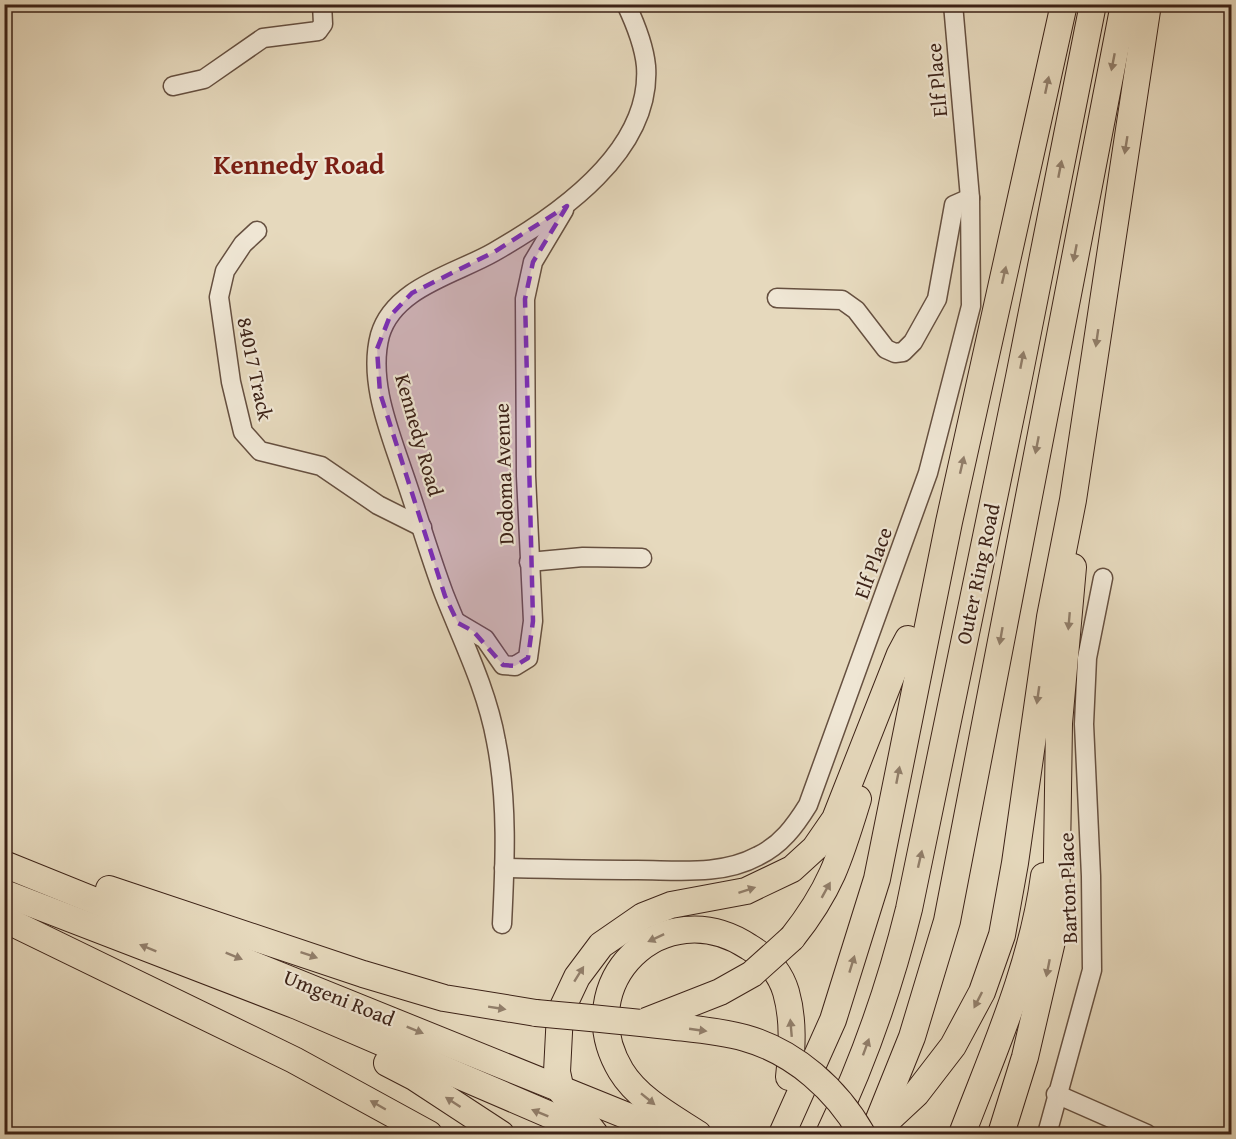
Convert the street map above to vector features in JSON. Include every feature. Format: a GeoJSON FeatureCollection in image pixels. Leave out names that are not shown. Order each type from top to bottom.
{"type":"FeatureCollection","features":[{"type":"Feature","properties":{"kind":"highway"},"geometry":{"type":"LineString","coordinates":[[783,1131],[832,1020],[874,888],[949,522],[1064,4]]}},
{"type":"Feature","properties":{"kind":"highway","name":"Outer Ring Road"},"geometry":{"type":"LineString","coordinates":[[829,1134],[845,1101],[883,998],[909,909],[1093,4]]}},
{"type":"Feature","properties":{"kind":"highway","name":"Outer Ring Road"},"geometry":{"type":"LineString","coordinates":[[872,1130],[912,1037],[946,921],[1124,4]]}},
{"type":"Feature","properties":{"kind":"highway"},"geometry":{"type":"LineString","coordinates":[[29,873],[95,884],[363,974],[444,998],[536,1013],[640,1023],[746,1038],[800,1065],[830,1089],[850,1113],[872,1130],[916,1094],[954,1046],[982,992],[1002,935],[1015,863],[1050,617],[1073,500],[1148,4]]}},
{"type":"Feature","properties":{"kind":"highway"},"geometry":{"type":"LineString","coordinates":[[1001,1134],[1035,1023],[1056,924],[1059,723],[1076,532],[1073,500]]}},
{"type":"Feature","properties":{"kind":"highway"},"geometry":{"type":"LineString","coordinates":[[640,1023],[680,1009],[744,979],[792,938],[816,908],[842,854],[909,639],[949,522]]}},
{"type":"Feature","properties":{"kind":"highway"},"geometry":{"type":"LineString","coordinates":[[595,1134],[561,1090],[557,1061],[560,1013],[577,977],[591,957],[610,938],[643,916],[671,906],[746,891],[792,869],[815,848],[835,819],[900,654],[909,639]]}},
{"type":"Feature","properties":{"kind":"highway"},"geometry":{"type":"LineString","coordinates":[[962,1134],[990,1061],[1032,937],[1047,854],[1056,826]]}},
{"type":"Feature","properties":{"kind":"highway","name":"Umgeni Road"},"geometry":{"type":"LineString","coordinates":[[4,864],[672,1134]]}},
{"type":"Feature","properties":{"kind":"highway","name":"Umgeni Road"},"geometry":{"type":"LineString","coordinates":[[4,893],[297,1006],[595,1134]]}},
{"type":"Feature","properties":{"kind":"highway"},"geometry":{"type":"LineString","coordinates":[[4,919],[303,1065],[429,1134]]}},
{"type":"Feature","properties":{"kind":"highway"},"geometry":{"type":"LineString","coordinates":[[698,1134],[634,1088],[621,1072],[606,1036],[605,1014],[614,981],[625,961],[642,945],[669,933],[693,928],[718,932],[741,942],[760,954],[777,972],[785,990],[792,1042],[783,1131]]}},
{"type":"Feature","properties":{"kind":"highway"},"geometry":{"type":"LineString","coordinates":[[188,964],[414,1077],[501,1134]]}},
{"type":"Feature","properties":{"kind":"street"},"geometry":{"type":"LineString","coordinates":[[173,86],[204,79],[263,38],[318,31],[323,24],[322,4]]}},
{"type":"Feature","properties":{"kind":"street","name":"Kennedy Road"},"geometry":{"type":"LineString","coordinates":[[502,924],[504,800],[496,741],[458,623],[445,596],[422,527],[380,393],[377,349],[382,331],[390,316],[412,293],[494,252],[567,206],[614,157],[634,127],[644,101],[646,64],[642,46],[626,4]]}},
{"type":"Feature","properties":{"kind":"street","name":"Elf Place"},"geometry":{"type":"LineString","coordinates":[[504,868],[678,871],[731,866],[766,851],[789,833],[798,821],[815,788],[928,473],[971,306],[970,198],[953,4]]}},
{"type":"Feature","properties":{"kind":"street"},"geometry":{"type":"LineString","coordinates":[[777,298],[842,300],[856,310],[886,349],[895,353],[903,352],[913,342],[937,299],[954,205],[970,198]]}},
{"type":"Feature","properties":{"kind":"street","name":"Dodoma Avenue"},"geometry":{"type":"LineString","coordinates":[[458,623],[484,639],[503,665],[515,666],[525,662],[530,653],[532,640],[524,392],[525,299],[533,262],[567,206]]}},
{"type":"Feature","properties":{"kind":"street","name":"84017 Track"},"geometry":{"type":"LineString","coordinates":[[257,231],[243,244],[225,271],[219,297],[231,382],[243,432],[260,450],[321,466],[378,505],[422,527]]}},
{"type":"Feature","properties":{"kind":"street"},"geometry":{"type":"LineString","coordinates":[[530,562],[583,557],[642,558]]}},
{"type":"Feature","properties":{"kind":"street","name":"Barton Place"},"geometry":{"type":"LineString","coordinates":[[1047,1134],[1056,1094],[1092,970],[1091,876],[1083,724],[1087,658],[1103,578]]}},
{"type":"Feature","properties":{"kind":"street"},"geometry":{"type":"LineString","coordinates":[[1056,1094],[1147,1134]]}},
{"type":"Feature","properties":{"kind":"highlighted area"},"geometry":{"type":"Polygon","coordinates":[[[567,206],[533,262],[525,299],[533,621],[528,658],[515,666],[503,665],[473,631],[458,623],[445,596],[380,393],[377,349],[390,316],[412,293],[494,252],[567,206]]]}},
{"type":"Feature","properties":{"kind":"district","name":"Kennedy Road"},"geometry":{"type":"Point","coordinates":[299,165]}}]}
